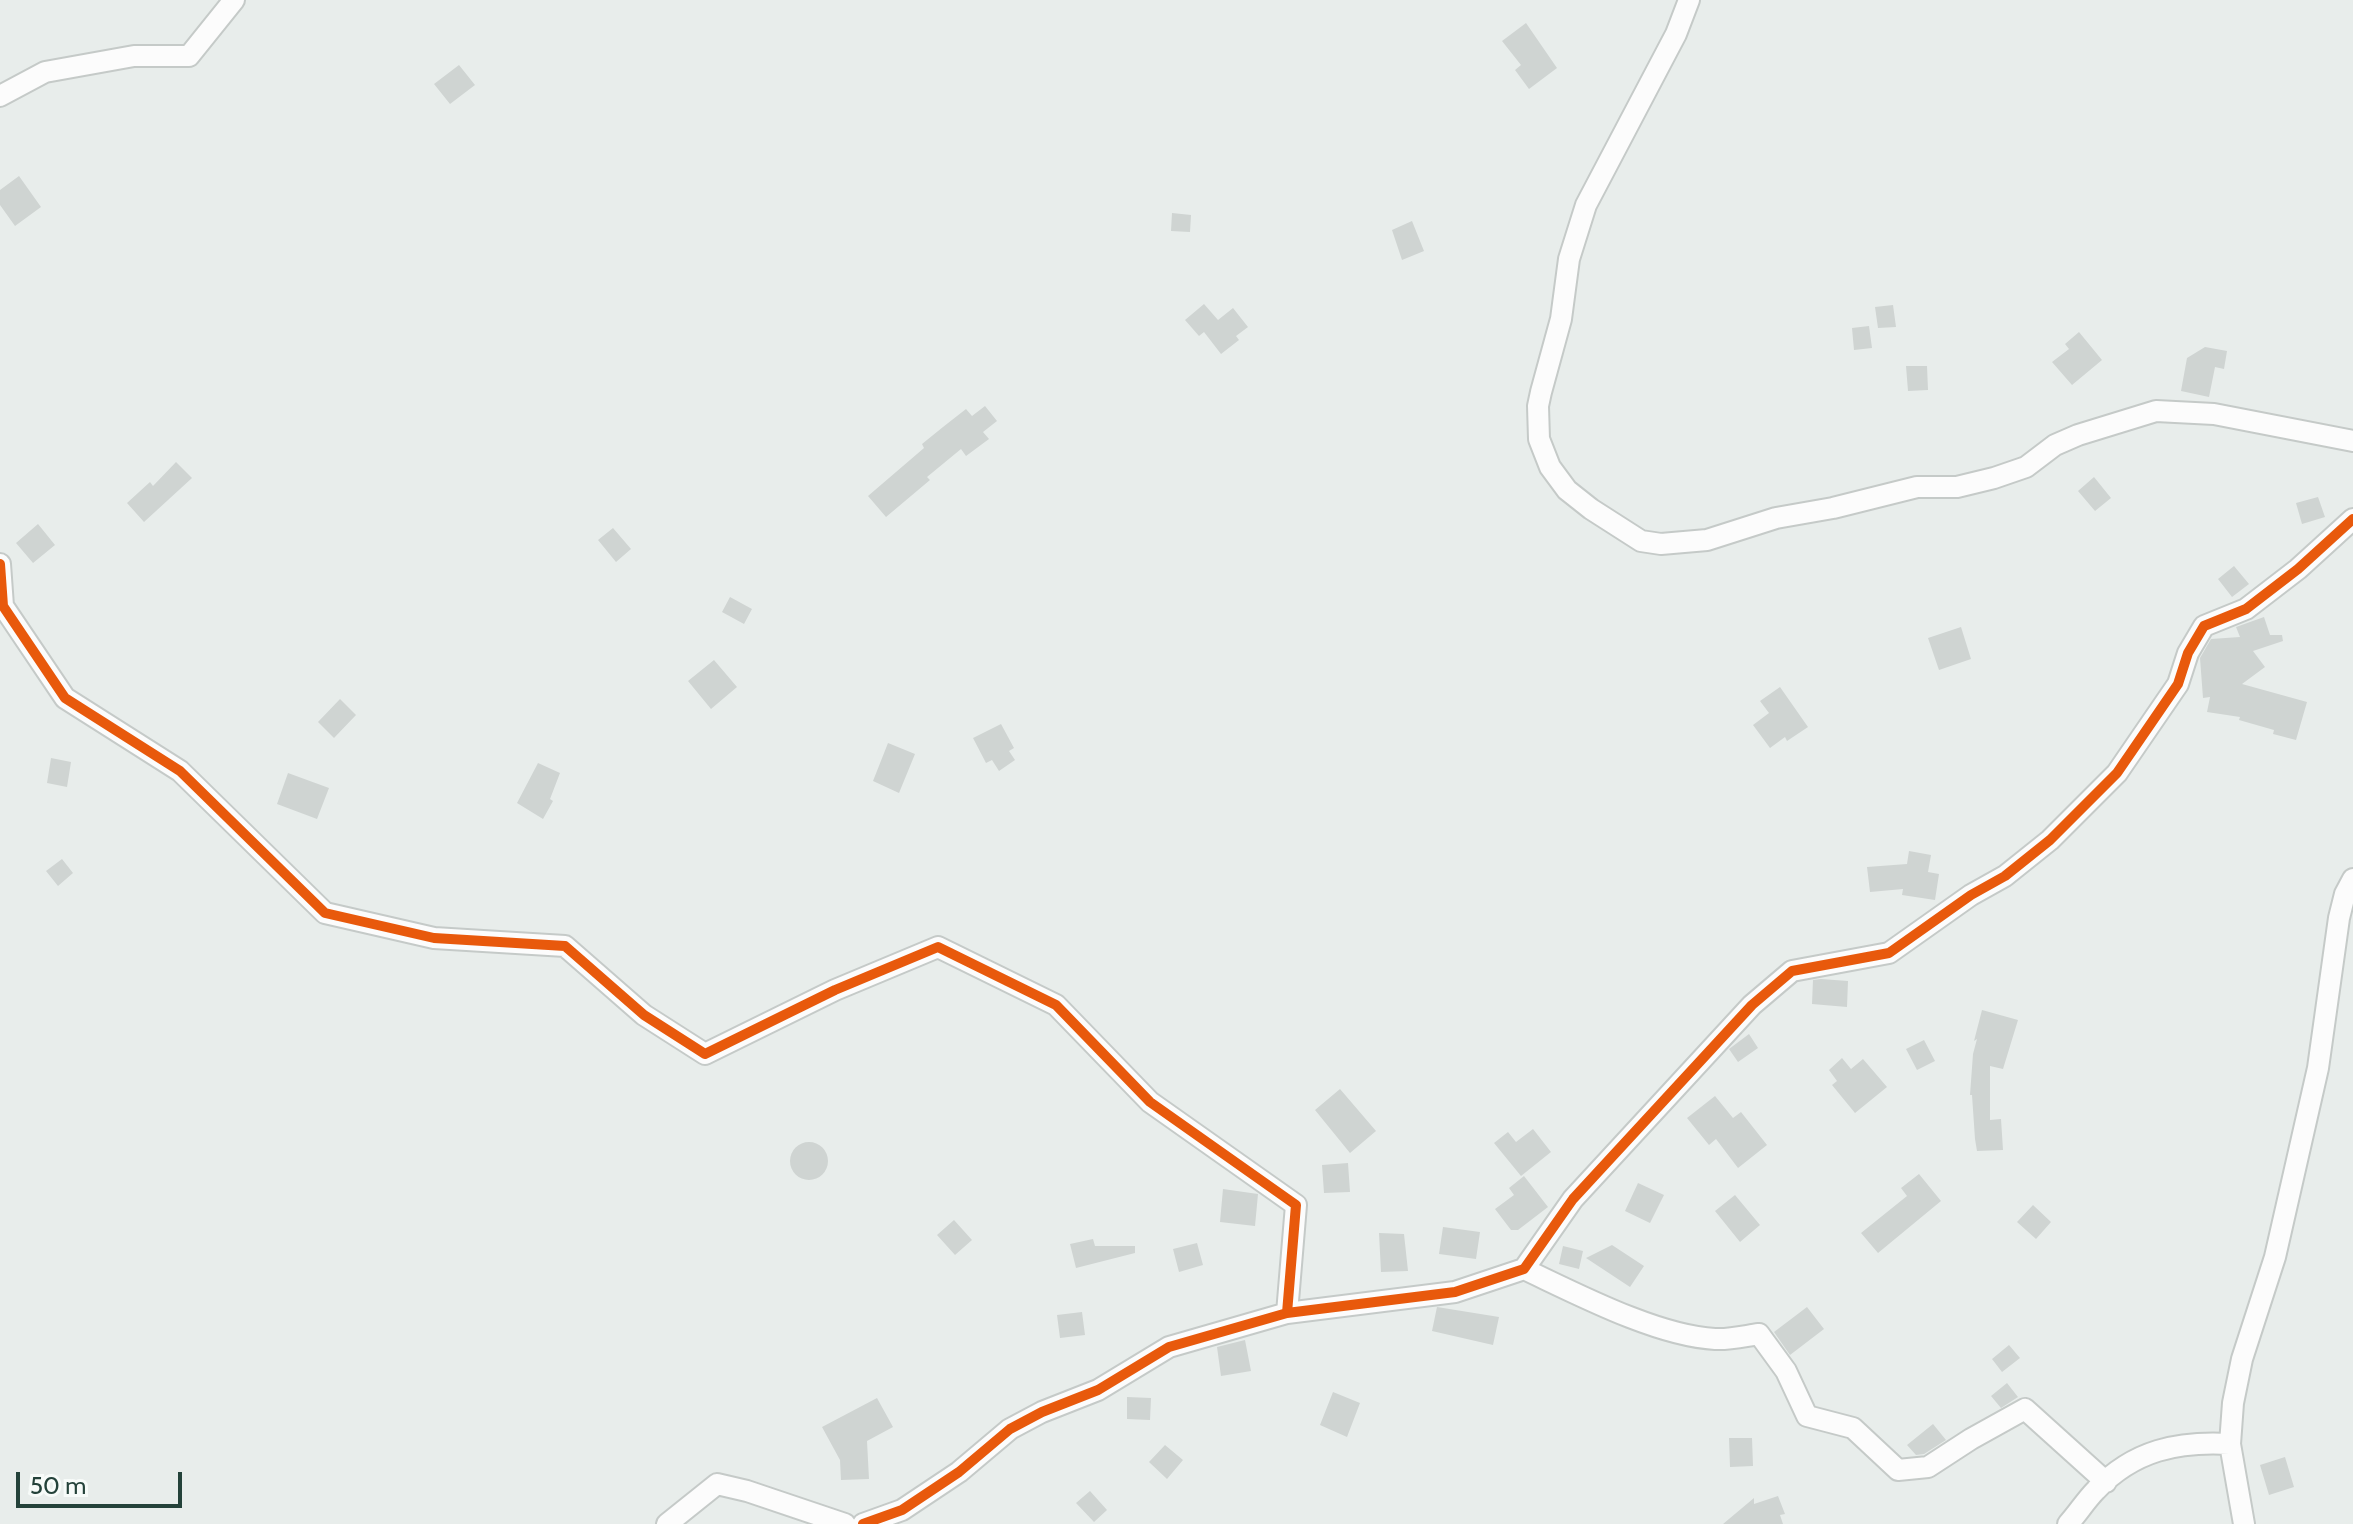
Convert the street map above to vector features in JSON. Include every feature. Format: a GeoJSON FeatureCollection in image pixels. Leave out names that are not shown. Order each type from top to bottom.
{"type":"FeatureCollection","features":[{"type":"Feature","properties":{"kind":"street"},"geometry":{"type":"LineString","coordinates":[[0,96],[45,72],[134,56],[189,56],[234,0]]}},
{"type":"Feature","properties":{"kind":"street"},"geometry":{"type":"LineString","coordinates":[[1689,0],[1676,34],[1586,205],[1575,234],[1561,319],[1538,406],[1539,439],[1550,467],[1567,490],[1606,520],[1641,541],[1707,540],[1776,518],[1833,508],[1917,487],[1957,487],[1994,478],[2026,467],[2055,445],[2078,435],[2156,411],[2214,414],[2353,441]]}},
{"type":"Feature","properties":{"kind":"street"},"geometry":{"type":"LineString","coordinates":[[863,1524],[902,1510],[959,1472],[1010,1429],[1042,1412],[1098,1390],[1169,1347],[1287,1313],[1455,1292],[1524,1269],[1573,1199],[1752,1005],[1792,971],[1889,953],[2028,858],[2117,773],[2178,684],[2188,653],[2204,626],[2246,609],[2298,569],[2353,519]]}},
{"type":"Feature","properties":{"kind":"street"},"geometry":{"type":"LineString","coordinates":[[0,564],[3,606],[65,698],[180,771],[325,913],[434,938],[565,946],[644,1015],[705,1054],[835,990],[938,947],[1056,1005],[1150,1102],[1296,1205],[1287,1313]]}},
{"type":"Feature","properties":{"kind":"street"},"geometry":{"type":"LineString","coordinates":[[2244,1524],[2230,1444],[2236,1383],[2275,1257],[2318,1068],[2339,918],[2345,894],[2353,879]]}},
{"type":"Feature","properties":{"kind":"street"},"geometry":{"type":"LineString","coordinates":[[1524,1269],[1626,1315],[1669,1329],[1716,1339],[1759,1334],[1786,1371],[1807,1416],[1853,1428],[1898,1470],[1928,1467],[2025,1409],[2106,1482]]}},
{"type":"Feature","properties":{"kind":"street"},"geometry":{"type":"LineString","coordinates":[[2068,1524],[2097,1488],[2136,1460],[2158,1449],[2194,1443],[2230,1444]]}},
{"type":"Feature","properties":{"kind":"street"},"geometry":{"type":"LineString","coordinates":[[667,1524],[717,1484],[845,1524]]}},
{"type":"Feature","properties":{"kind":"building"},"geometry":{"type":"Polygon","coordinates":[[[1526,23],[1557,68],[1529,89],[1515,70],[1521,65],[1502,41],[1526,23]]]}},
{"type":"Feature","properties":{"kind":"building"},"geometry":{"type":"Polygon","coordinates":[[[459,65],[475,85],[450,104],[434,84],[459,65]]]}},
{"type":"Feature","properties":{"kind":"building"},"geometry":{"type":"Polygon","coordinates":[[[19,176],[41,207],[15,226],[0,205],[0,190],[19,176]]]}},
{"type":"Feature","properties":{"kind":"building"},"geometry":{"type":"Polygon","coordinates":[[[1172,213],[1191,215],[1190,232],[1171,231],[1172,213]]]}},
{"type":"Feature","properties":{"kind":"building"},"geometry":{"type":"Polygon","coordinates":[[[1412,221],[1424,251],[1402,260],[1392,230],[1412,221]]]}},
{"type":"Feature","properties":{"kind":"building"},"geometry":{"type":"Polygon","coordinates":[[[1204,304],[1218,320],[1233,308],[1248,327],[1236,336],[1239,340],[1221,354],[1204,332],[1199,336],[1185,320],[1204,304]]]}},
{"type":"Feature","properties":{"kind":"building"},"geometry":{"type":"Polygon","coordinates":[[[1893,305],[1896,327],[1878,328],[1875,307],[1893,305]]]}},
{"type":"Feature","properties":{"kind":"building"},"geometry":{"type":"Polygon","coordinates":[[[1869,326],[1872,348],[1854,350],[1852,328],[1869,326]]]}},
{"type":"Feature","properties":{"kind":"building"},"geometry":{"type":"Polygon","coordinates":[[[2079,332],[2102,360],[2072,385],[2052,362],[2069,349],[2065,344],[2079,332]]]}},
{"type":"Feature","properties":{"kind":"building"},"geometry":{"type":"Polygon","coordinates":[[[2205,347],[2227,351],[2224,369],[2215,367],[2209,397],[2181,391],[2187,358],[2205,347]]]}},
{"type":"Feature","properties":{"kind":"building"},"geometry":{"type":"Polygon","coordinates":[[[1906,366],[1927,366],[1928,390],[1908,391],[1906,366]]]}},
{"type":"Feature","properties":{"kind":"building"},"geometry":{"type":"Polygon","coordinates":[[[985,406],[997,421],[983,432],[989,439],[966,456],[961,449],[886,517],[868,496],[924,448],[922,444],[966,409],[972,416],[985,406]]]}},
{"type":"Feature","properties":{"kind":"building"},"geometry":{"type":"Polygon","coordinates":[[[176,462],[192,478],[144,522],[127,503],[150,482],[153,486],[176,462]]]}},
{"type":"Feature","properties":{"kind":"building"},"geometry":{"type":"Polygon","coordinates":[[[2094,477],[2111,498],[2095,511],[2078,491],[2094,477]]]}},
{"type":"Feature","properties":{"kind":"building"},"geometry":{"type":"Polygon","coordinates":[[[2318,497],[2325,517],[2302,524],[2296,503],[2318,497]]]}},
{"type":"Feature","properties":{"kind":"building"},"geometry":{"type":"Polygon","coordinates":[[[38,524],[55,545],[33,563],[16,543],[38,524]]]}},
{"type":"Feature","properties":{"kind":"building"},"geometry":{"type":"Polygon","coordinates":[[[613,528],[631,549],[616,562],[598,540],[613,528]]]}},
{"type":"Feature","properties":{"kind":"building"},"geometry":{"type":"Polygon","coordinates":[[[2234,566],[2249,584],[2232,597],[2218,579],[2234,566]]]}},
{"type":"Feature","properties":{"kind":"building"},"geometry":{"type":"Polygon","coordinates":[[[730,597],[752,609],[744,624],[722,612],[730,597]]]}},
{"type":"Feature","properties":{"kind":"building"},"geometry":{"type":"Polygon","coordinates":[[[2264,617],[2270,635],[2282,635],[2283,641],[2253,651],[2265,667],[2242,684],[2307,702],[2296,740],[2273,734],[2274,730],[2239,720],[2240,717],[2207,712],[2210,697],[2203,698],[2200,658],[2211,639],[2240,637],[2236,627],[2264,617]]]}},
{"type":"Feature","properties":{"kind":"building"},"geometry":{"type":"Polygon","coordinates":[[[1961,627],[1971,659],[1939,670],[1928,638],[1961,627]]]}},
{"type":"Feature","properties":{"kind":"building"},"geometry":{"type":"Polygon","coordinates":[[[714,660],[737,687],[711,709],[688,681],[714,660]]]}},
{"type":"Feature","properties":{"kind":"building"},"geometry":{"type":"Polygon","coordinates":[[[1780,687],[1808,727],[1770,748],[1753,725],[1769,713],[1760,701],[1780,687]]]}},
{"type":"Feature","properties":{"kind":"building"},"geometry":{"type":"Polygon","coordinates":[[[340,699],[356,715],[334,738],[318,722],[340,699]]]}},
{"type":"Feature","properties":{"kind":"building"},"geometry":{"type":"Polygon","coordinates":[[[1001,724],[1014,748],[1009,751],[1015,760],[999,771],[992,760],[986,763],[973,738],[1001,724]]]}},
{"type":"Feature","properties":{"kind":"building"},"geometry":{"type":"Polygon","coordinates":[[[888,743],[915,754],[899,793],[873,781],[888,743]]]}},
{"type":"Feature","properties":{"kind":"building"},"geometry":{"type":"Polygon","coordinates":[[[51,758],[71,762],[67,787],[47,783],[51,758]]]}},
{"type":"Feature","properties":{"kind":"building"},"geometry":{"type":"Polygon","coordinates":[[[538,763],[560,773],[550,799],[553,801],[543,819],[517,803],[538,763]]]}},
{"type":"Feature","properties":{"kind":"building"},"geometry":{"type":"Polygon","coordinates":[[[288,773],[329,788],[317,819],[277,804],[288,773]]]}},
{"type":"Feature","properties":{"kind":"building"},"geometry":{"type":"Polygon","coordinates":[[[1909,851],[1931,855],[1928,872],[1939,874],[1935,900],[1902,895],[1903,889],[1870,892],[1867,867],[1907,864],[1909,851]]]}},
{"type":"Feature","properties":{"kind":"building"},"geometry":{"type":"Polygon","coordinates":[[[62,859],[73,873],[58,886],[46,871],[62,859]]]}},
{"type":"Feature","properties":{"kind":"building"},"geometry":{"type":"Polygon","coordinates":[[[1813,980],[1848,981],[1847,1007],[1812,1004],[1813,980]]]}},
{"type":"Feature","properties":{"kind":"building"},"geometry":{"type":"Polygon","coordinates":[[[1982,1010],[2018,1020],[2003,1069],[1990,1066],[1990,1120],[2001,1119],[2003,1150],[1977,1151],[1975,1139],[1970,1095],[1977,1039],[1974,1041],[1982,1010]]]}},
{"type":"Feature","properties":{"kind":"building"},"geometry":{"type":"Polygon","coordinates":[[[1749,1034],[1758,1048],[1738,1062],[1729,1049],[1749,1034]]]}},
{"type":"Feature","properties":{"kind":"building"},"geometry":{"type":"Polygon","coordinates":[[[1924,1040],[1935,1061],[1917,1070],[1906,1049],[1924,1040]]]}},
{"type":"Feature","properties":{"kind":"building"},"geometry":{"type":"Polygon","coordinates":[[[1842,1058],[1851,1069],[1863,1059],[1887,1087],[1855,1113],[1832,1085],[1837,1081],[1829,1070],[1842,1058]]]}},
{"type":"Feature","properties":{"kind":"building"},"geometry":{"type":"Polygon","coordinates":[[[1340,1089],[1376,1131],[1350,1153],[1315,1110],[1340,1089]]]}},
{"type":"Feature","properties":{"kind":"building"},"geometry":{"type":"Polygon","coordinates":[[[1715,1096],[1733,1118],[1741,1112],[1767,1145],[1738,1168],[1716,1139],[1709,1145],[1687,1118],[1715,1096]]]}},
{"type":"Feature","properties":{"kind":"building"},"geometry":{"type":"Polygon","coordinates":[[[1533,1129],[1551,1152],[1521,1176],[1494,1143],[1508,1132],[1516,1142],[1533,1129]]]}},
{"type":"Feature","properties":{"kind":"building"},"geometry":{"type":"Polygon","coordinates":[[[809,1142],[822,1148],[828,1161],[822,1174],[809,1180],[796,1174],[790,1161],[796,1148],[809,1142]]]}},
{"type":"Feature","properties":{"kind":"building"},"geometry":{"type":"Polygon","coordinates":[[[1348,1163],[1350,1192],[1324,1193],[1322,1165],[1348,1163]]]}},
{"type":"Feature","properties":{"kind":"building"},"geometry":{"type":"Polygon","coordinates":[[[1919,1174],[1941,1201],[1878,1253],[1861,1233],[1907,1196],[1901,1188],[1919,1174]]]}},
{"type":"Feature","properties":{"kind":"building"},"geometry":{"type":"Polygon","coordinates":[[[1524,1176],[1548,1207],[1518,1230],[1511,1230],[1495,1209],[1514,1195],[1509,1188],[1524,1176]]]}},
{"type":"Feature","properties":{"kind":"building"},"geometry":{"type":"Polygon","coordinates":[[[1638,1183],[1664,1195],[1650,1223],[1625,1211],[1638,1183]]]}},
{"type":"Feature","properties":{"kind":"building"},"geometry":{"type":"Polygon","coordinates":[[[1223,1189],[1258,1194],[1255,1226],[1220,1222],[1223,1189]]]}},
{"type":"Feature","properties":{"kind":"building"},"geometry":{"type":"Polygon","coordinates":[[[1735,1195],[1760,1225],[1740,1242],[1715,1211],[1735,1195]]]}},
{"type":"Feature","properties":{"kind":"building"},"geometry":{"type":"Polygon","coordinates":[[[2033,1205],[2051,1222],[2036,1239],[2017,1222],[2033,1205]]]}},
{"type":"Feature","properties":{"kind":"building"},"geometry":{"type":"Polygon","coordinates":[[[954,1220],[972,1240],[955,1255],[937,1235],[954,1220]]]}},
{"type":"Feature","properties":{"kind":"building"},"geometry":{"type":"Polygon","coordinates":[[[1443,1227],[1480,1232],[1476,1259],[1439,1254],[1443,1227]]]}},
{"type":"Feature","properties":{"kind":"building"},"geometry":{"type":"Polygon","coordinates":[[[1379,1233],[1404,1234],[1408,1271],[1381,1272],[1379,1233]]]}},
{"type":"Feature","properties":{"kind":"building"},"geometry":{"type":"Polygon","coordinates":[[[1093,1239],[1095,1246],[1135,1246],[1135,1253],[1076,1268],[1070,1244],[1093,1239]]]}},
{"type":"Feature","properties":{"kind":"building"},"geometry":{"type":"Polygon","coordinates":[[[1197,1243],[1203,1265],[1179,1272],[1173,1249],[1197,1243]]]}},
{"type":"Feature","properties":{"kind":"building"},"geometry":{"type":"Polygon","coordinates":[[[1612,1245],[1644,1266],[1630,1287],[1586,1258],[1612,1245]]]}},
{"type":"Feature","properties":{"kind":"building"},"geometry":{"type":"Polygon","coordinates":[[[1563,1246],[1583,1251],[1579,1269],[1559,1264],[1563,1246]]]}},
{"type":"Feature","properties":{"kind":"building"},"geometry":{"type":"Polygon","coordinates":[[[1437,1307],[1499,1317],[1493,1345],[1432,1331],[1437,1307]]]}},
{"type":"Feature","properties":{"kind":"building"},"geometry":{"type":"Polygon","coordinates":[[[1807,1307],[1824,1329],[1790,1355],[1774,1332],[1807,1307]]]}},
{"type":"Feature","properties":{"kind":"building"},"geometry":{"type":"Polygon","coordinates":[[[1082,1312],[1085,1335],[1060,1338],[1057,1315],[1082,1312]]]}},
{"type":"Feature","properties":{"kind":"building"},"geometry":{"type":"Polygon","coordinates":[[[1245,1340],[1251,1371],[1221,1376],[1217,1347],[1245,1340]]]}},
{"type":"Feature","properties":{"kind":"building"},"geometry":{"type":"Polygon","coordinates":[[[2009,1345],[2020,1358],[2002,1372],[1992,1359],[2009,1345]]]}},
{"type":"Feature","properties":{"kind":"building"},"geometry":{"type":"Polygon","coordinates":[[[2007,1383],[2018,1397],[2001,1408],[1991,1396],[2007,1383]]]}},
{"type":"Feature","properties":{"kind":"building"},"geometry":{"type":"Polygon","coordinates":[[[1333,1392],[1360,1403],[1347,1437],[1320,1425],[1333,1392]]]}},
{"type":"Feature","properties":{"kind":"building"},"geometry":{"type":"Polygon","coordinates":[[[1127,1397],[1151,1398],[1150,1420],[1127,1419],[1127,1397]]]}},
{"type":"Feature","properties":{"kind":"building"},"geometry":{"type":"Polygon","coordinates":[[[877,1398],[893,1427],[867,1441],[869,1479],[841,1480],[840,1460],[822,1427],[877,1398]]]}},
{"type":"Feature","properties":{"kind":"building"},"geometry":{"type":"Polygon","coordinates":[[[1933,1424],[1946,1440],[1924,1454],[1916,1455],[1907,1445],[1933,1424]]]}},
{"type":"Feature","properties":{"kind":"building"},"geometry":{"type":"Polygon","coordinates":[[[1729,1438],[1752,1438],[1753,1466],[1730,1467],[1729,1438]]]}},
{"type":"Feature","properties":{"kind":"building"},"geometry":{"type":"Polygon","coordinates":[[[1165,1445],[1183,1460],[1167,1479],[1149,1462],[1165,1445]]]}},
{"type":"Feature","properties":{"kind":"building"},"geometry":{"type":"Polygon","coordinates":[[[2285,1457],[2294,1487],[2269,1495],[2260,1465],[2285,1457]]]}},
{"type":"Feature","properties":{"kind":"building"},"geometry":{"type":"Polygon","coordinates":[[[1090,1491],[1107,1510],[1094,1522],[1076,1503],[1090,1491]]]}},
{"type":"Feature","properties":{"kind":"building"},"geometry":{"type":"Polygon","coordinates":[[[1778,1496],[1785,1514],[1780,1515],[1783,1524],[1723,1524],[1754,1498],[1754,1504],[1778,1496]]]}},
{"type":"Feature","properties":{"kind":"cycle path"},"geometry":{"type":"LineString","coordinates":[[863,1524],[902,1510],[959,1472],[1010,1429],[1042,1412],[1098,1390],[1169,1347],[1287,1313],[1455,1292],[1524,1269],[1573,1199],[1752,1005],[1792,971],[1889,953],[1971,895],[2005,876],[2050,840],[2117,773],[2178,684],[2188,653],[2204,626],[2246,609],[2298,569],[2353,519]]}},
{"type":"Feature","properties":{"kind":"cycle path"},"geometry":{"type":"LineString","coordinates":[[0,564],[3,606],[65,698],[180,771],[325,913],[434,938],[565,946],[644,1015],[705,1054],[835,990],[938,947],[1056,1005],[1150,1102],[1296,1205],[1287,1313]]}}]}
